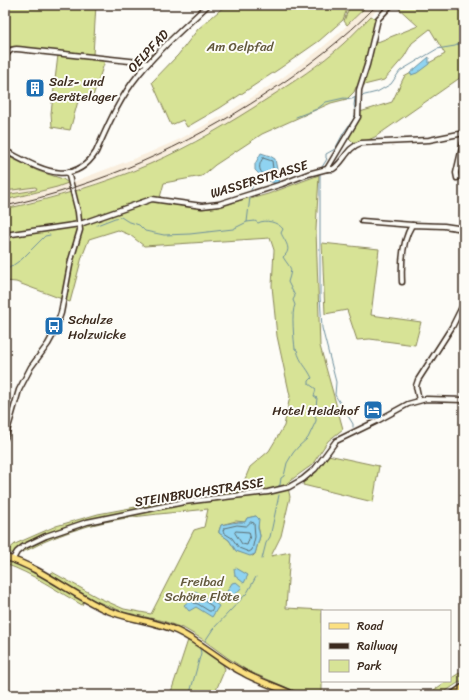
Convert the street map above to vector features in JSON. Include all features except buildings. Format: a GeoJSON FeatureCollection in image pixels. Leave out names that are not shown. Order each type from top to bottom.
{"type":"FeatureCollection","features":[{"type":"Feature","properties":{"kind":"highway"},"geometry":{"type":"LineString","coordinates":[[453,695],[464,687]]}},
{"type":"Feature","properties":{"kind":"main road"},"geometry":{"type":"LineString","coordinates":[[5,557],[13,559],[42,573],[105,609],[123,616],[176,630],[244,673],[294,695]]}},
{"type":"Feature","properties":{"kind":"street","name":"OELPFAD"},"geometry":{"type":"LineString","coordinates":[[68,172],[80,168],[94,156],[124,96],[148,63],[208,5]]}},
{"type":"Feature","properties":{"kind":"street","name":"WASSERSTRASSE"},"geometry":{"type":"LineString","coordinates":[[5,235],[80,224],[152,199],[202,206],[219,204],[329,169],[358,117],[358,94],[367,65],[378,19],[391,5]]}},
{"type":"Feature","properties":{"kind":"street"},"geometry":{"type":"LineString","coordinates":[[7,54],[9,50],[12,49],[148,63]]}},
{"type":"Feature","properties":{"kind":"street"},"geometry":{"type":"LineString","coordinates":[[329,169],[335,168],[344,155],[353,146],[360,143],[416,141],[464,133]]}},
{"type":"Feature","properties":{"kind":"street"},"geometry":{"type":"LineString","coordinates":[[457,178],[456,173],[464,139]]}},
{"type":"Feature","properties":{"kind":"street"},"geometry":{"type":"LineString","coordinates":[[5,151],[46,170],[58,173],[68,172],[80,224],[79,236],[71,260],[58,323],[48,344],[31,367],[19,390],[5,438]]}},
{"type":"Feature","properties":{"kind":"street"},"geometry":{"type":"LineString","coordinates":[[362,220],[412,225],[444,226],[464,229]]}},
{"type":"Feature","properties":{"kind":"street"},"geometry":{"type":"LineString","coordinates":[[402,282],[401,267],[404,242],[412,225]]}},
{"type":"Feature","properties":{"kind":"street"},"geometry":{"type":"LineString","coordinates":[[464,303],[452,327],[418,380],[416,386],[419,400],[464,400]]}},
{"type":"Feature","properties":{"kind":"street","name":"STEINBRUCHSTRASSE"},"geometry":{"type":"LineString","coordinates":[[13,559],[17,552],[23,547],[46,536],[87,522],[184,502],[268,492],[288,487],[303,479],[315,469],[336,441],[388,416],[408,404],[419,400]]}},
{"type":"Feature","properties":{"kind":"shaded area"},"geometry":{"type":"Polygon","coordinates":[[[368,5],[382,5],[343,44],[325,59],[288,86],[238,118],[150,164],[75,191],[73,182],[146,154],[180,139],[232,110],[282,78],[318,51],[368,5]]]}},
{"type":"Feature","properties":{"kind":"shaded area"},"geometry":{"type":"Polygon","coordinates":[[[68,183],[70,192],[5,209],[5,200],[68,183]]]}},
{"type":"Feature","properties":{"kind":"shaded area"},"geometry":{"type":"Polygon","coordinates":[[[36,187],[37,190],[5,195],[5,191],[36,187]]]}},
{"type":"Feature","properties":{"kind":"green space"},"geometry":{"type":"Polygon","coordinates":[[[5,5],[96,5],[93,55],[5,46],[5,5]]]}},
{"type":"Feature","properties":{"kind":"green space","name":"Am Oelpfad"},"geometry":{"type":"Polygon","coordinates":[[[226,5],[348,6],[343,20],[319,41],[279,69],[220,108],[187,127],[183,120],[171,125],[152,82],[178,55],[198,29],[226,5]]]}},
{"type":"Feature","properties":{"kind":"green space"},"geometry":{"type":"Polygon","coordinates":[[[350,5],[368,5],[347,25],[344,21],[350,5]]]}},
{"type":"Feature","properties":{"kind":"green space","name":"Freibad Schöne Flöte"},"geometry":{"type":"Polygon","coordinates":[[[395,5],[464,5],[464,75],[375,137],[361,143],[354,143],[349,138],[360,112],[392,102],[404,77],[445,54],[430,29],[412,43],[404,57],[384,80],[356,87],[354,92],[347,99],[331,103],[262,134],[215,165],[202,176],[164,183],[159,201],[191,207],[214,208],[249,197],[250,199],[268,194],[319,175],[316,230],[320,346],[343,429],[328,441],[312,465],[287,483],[290,497],[281,536],[271,556],[290,552],[286,608],[323,610],[321,610],[322,695],[304,695],[248,671],[185,629],[163,621],[124,612],[96,601],[51,575],[52,572],[97,597],[124,609],[151,614],[194,530],[204,527],[208,509],[139,516],[105,522],[72,531],[22,552],[6,552],[15,544],[56,526],[98,514],[243,487],[250,467],[269,451],[284,426],[290,396],[277,336],[272,286],[274,250],[270,238],[144,246],[130,235],[118,230],[89,239],[82,257],[70,302],[16,282],[5,281],[5,209],[60,195],[115,178],[150,164],[195,142],[253,108],[316,66],[354,34],[371,16],[376,19],[370,45],[418,26],[395,5]],[[256,516],[247,518],[245,522],[236,521],[221,525],[219,533],[229,540],[236,551],[253,556],[255,554],[260,536],[256,516]]]}},
{"type":"Feature","properties":{"kind":"green space"},"geometry":{"type":"Polygon","coordinates":[[[58,55],[105,61],[93,96],[80,94],[70,130],[52,127],[51,113],[58,55]]]}},
{"type":"Feature","properties":{"kind":"green space"},"geometry":{"type":"Polygon","coordinates":[[[5,155],[38,171],[63,179],[68,183],[5,200],[5,195],[36,190],[37,188],[5,191],[5,155]]]}},
{"type":"Feature","properties":{"kind":"green space"},"geometry":{"type":"Polygon","coordinates":[[[322,243],[379,249],[371,315],[421,322],[415,345],[370,339],[357,340],[347,310],[325,314],[322,243]]]}},
{"type":"Feature","properties":{"kind":"green space"},"geometry":{"type":"Polygon","coordinates":[[[328,455],[379,466],[373,502],[303,485],[304,481],[318,468],[328,455]]]}},
{"type":"Feature","properties":{"kind":"green space"},"geometry":{"type":"Polygon","coordinates":[[[5,559],[36,572],[56,583],[84,601],[82,605],[35,577],[5,564],[5,559]]]}},
{"type":"Feature","properties":{"kind":"green space"},"geometry":{"type":"Polygon","coordinates":[[[189,637],[220,658],[225,669],[214,695],[170,695],[189,637]]]}},
{"type":"Feature","properties":{"kind":"green space"},"geometry":{"type":"Polygon","coordinates":[[[464,670],[464,679],[440,695],[427,695],[446,682],[451,682],[451,678],[464,670]]]}},
{"type":"Feature","properties":{"kind":"water"},"geometry":{"type":"Polygon","coordinates":[[[429,57],[429,64],[417,73],[411,75],[410,73],[429,57]]]}},
{"type":"Feature","properties":{"kind":"water"},"geometry":{"type":"Polygon","coordinates":[[[261,153],[275,159],[279,180],[277,184],[264,179],[255,170],[255,164],[261,153]]]}},
{"type":"Feature","properties":{"kind":"water"},"geometry":{"type":"Polygon","coordinates":[[[256,516],[259,519],[258,527],[260,536],[255,554],[250,556],[236,551],[229,540],[219,533],[221,525],[245,522],[247,518],[256,516]]]}},
{"type":"Feature","properties":{"kind":"water"},"geometry":{"type":"Polygon","coordinates":[[[236,568],[248,575],[244,583],[235,576],[234,569],[236,568]]]}},
{"type":"Feature","properties":{"kind":"water"},"geometry":{"type":"Polygon","coordinates":[[[236,582],[242,587],[232,598],[226,593],[232,583],[236,582]]]}},
{"type":"Feature","properties":{"kind":"water"},"geometry":{"type":"Polygon","coordinates":[[[195,591],[219,606],[212,617],[196,607],[189,611],[184,605],[189,601],[195,591]]]}},
{"type":"Feature","properties":{"kind":"waterway"},"geometry":{"type":"LineString","coordinates":[[361,96],[377,92],[391,84],[400,71],[437,49],[455,46],[464,41]]}},
{"type":"Feature","properties":{"kind":"waterway"},"geometry":{"type":"LineString","coordinates":[[296,117],[317,109],[326,102],[344,98],[352,99],[358,96]]}},
{"type":"Feature","properties":{"kind":"waterway"},"geometry":{"type":"LineString","coordinates":[[322,167],[327,159],[326,154],[335,149],[344,132],[353,120],[356,113],[354,105],[355,98]]}},
{"type":"Feature","properties":{"kind":"waterway"},"geometry":{"type":"LineString","coordinates":[[277,487],[280,485],[281,478],[284,476],[287,463],[298,447],[308,438],[316,421],[314,413],[317,398],[314,396],[316,389],[309,384],[309,381],[312,378],[297,350],[295,349],[293,320],[295,305],[293,300],[295,296],[288,282],[291,270],[283,257],[288,248],[281,233],[283,229],[271,222],[247,222],[250,197],[320,173],[320,297],[322,328],[336,382],[335,395],[353,424],[353,427]]}},
{"type":"Feature","properties":{"kind":"waterway"},"geometry":{"type":"LineString","coordinates":[[251,190],[253,185],[264,179]]}},
{"type":"Feature","properties":{"kind":"waterway"},"geometry":{"type":"LineString","coordinates":[[97,225],[121,217],[127,221],[139,225],[145,231],[164,235],[190,234],[233,229],[247,222]]}},
{"type":"Feature","properties":{"kind":"waterway"},"geometry":{"type":"LineString","coordinates":[[5,271],[22,259],[45,236],[50,235]]}},
{"type":"Feature","properties":{"kind":"waterway"},"geometry":{"type":"LineString","coordinates":[[262,559],[266,543],[270,537],[279,495]]}},
{"type":"Feature","properties":{"kind":"waterway"},"geometry":{"type":"LineString","coordinates":[[205,641],[213,629],[247,593],[256,577]]}},
{"type":"Feature","properties":{"kind":"waterway"},"geometry":{"type":"LineString","coordinates":[[191,695],[190,693],[201,653],[200,649]]}},
{"type":"Feature","properties":{"kind":"railway"},"geometry":{"type":"LineString","coordinates":[[5,206],[40,198],[108,176],[173,147],[204,131],[266,94],[296,74],[338,41],[377,5]]}},
{"type":"Feature","properties":{"kind":"place","name":"Salz- und Gerätelager"},"geometry":{"type":"Point","coordinates":[35,88]}},
{"type":"Feature","properties":{"kind":"place","name":"Schulze Holzwicke"},"geometry":{"type":"Point","coordinates":[54,326]}},
{"type":"Feature","properties":{"kind":"place","name":"Hotel Heidehof"},"geometry":{"type":"Point","coordinates":[373,410]}}]}
